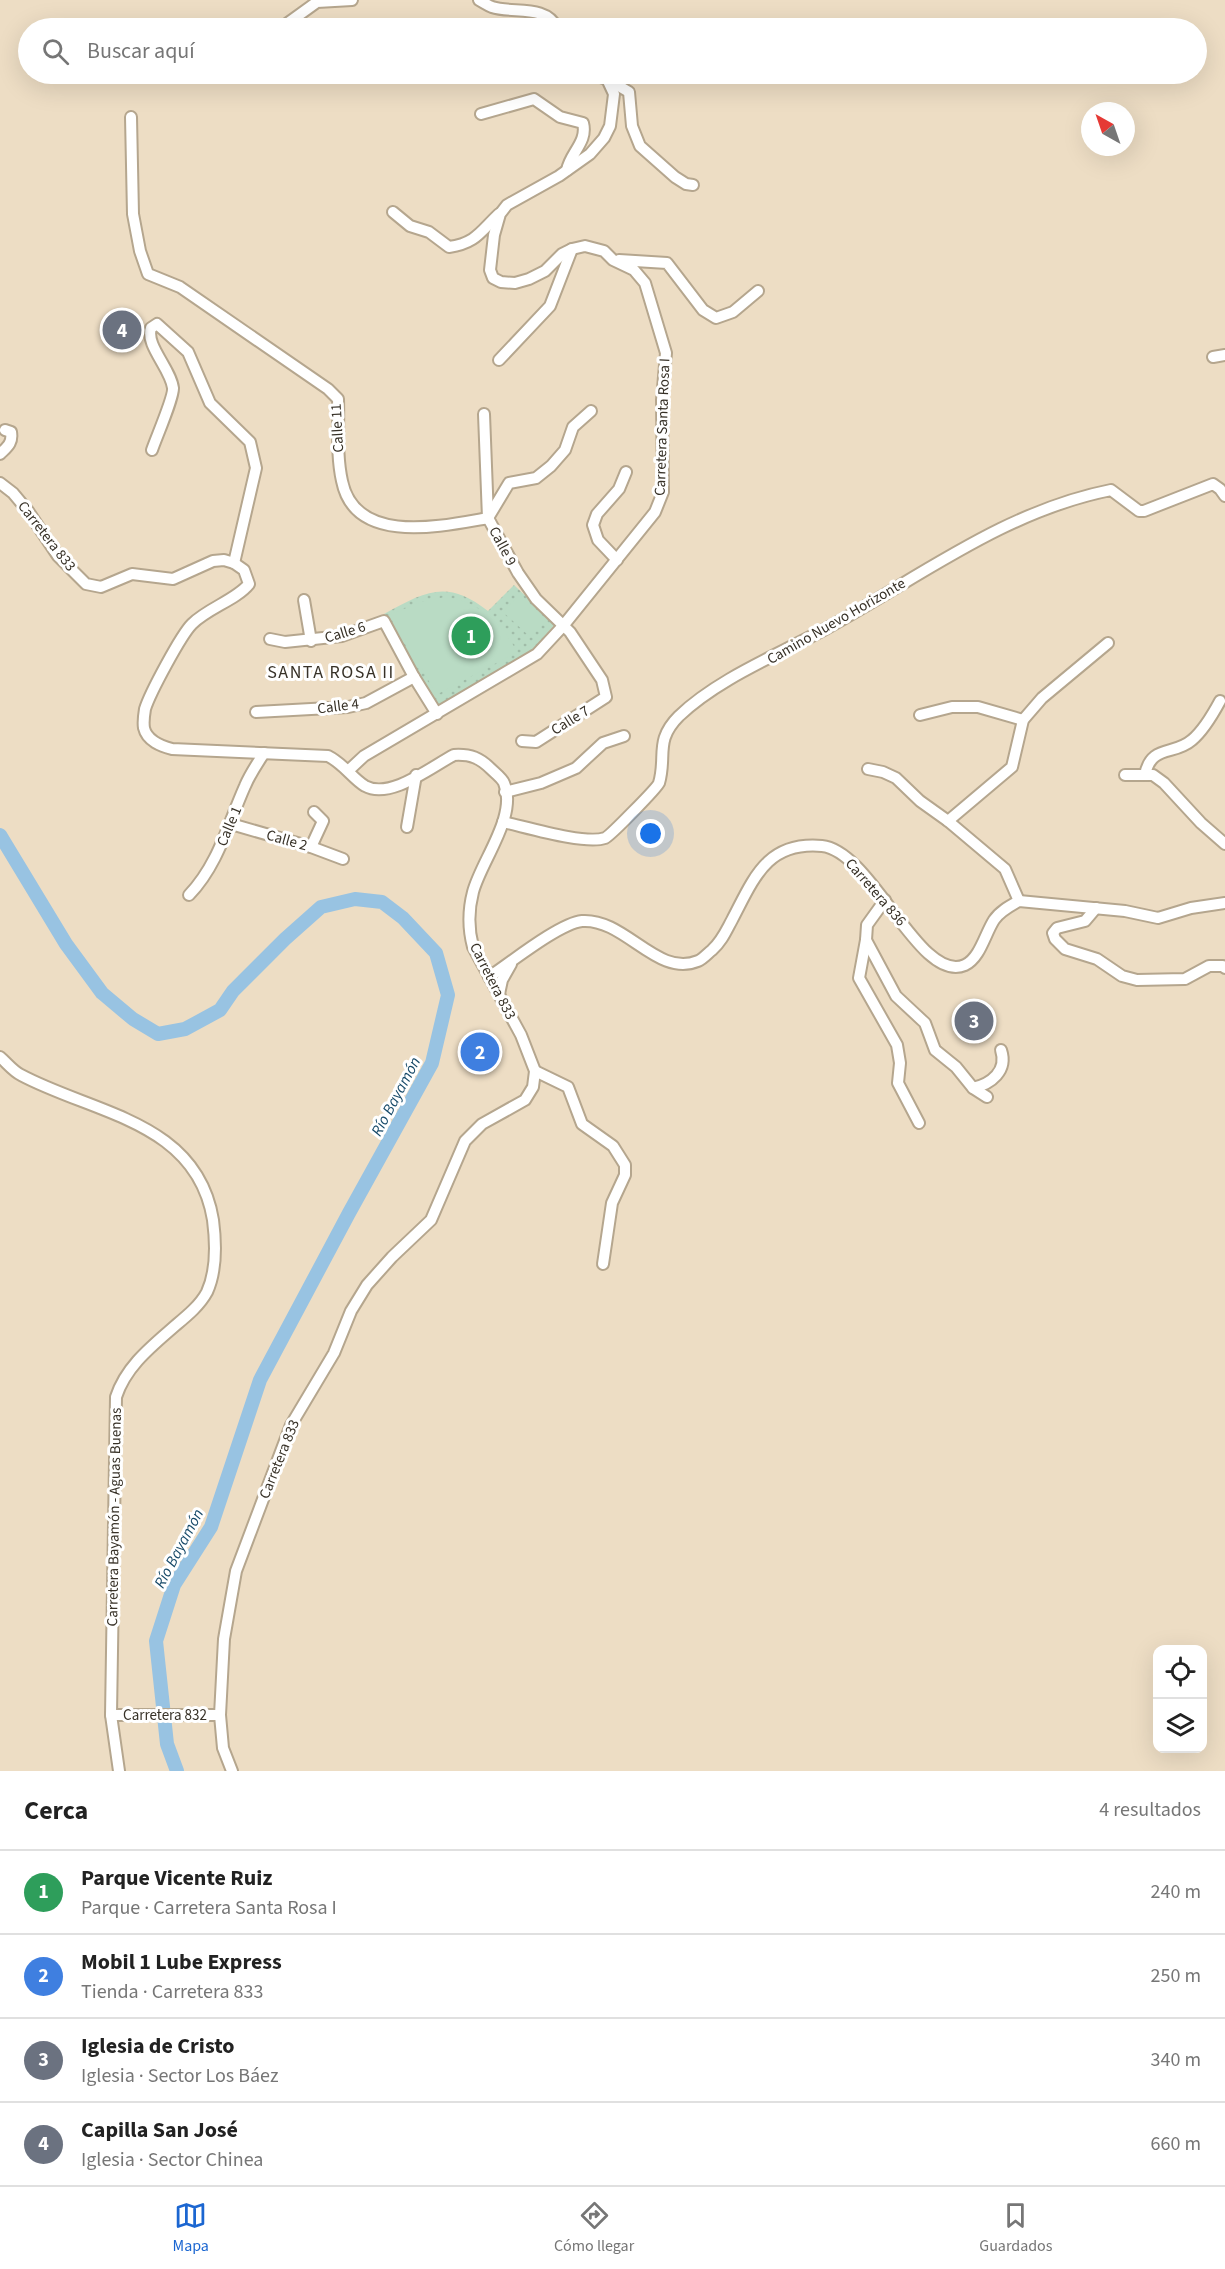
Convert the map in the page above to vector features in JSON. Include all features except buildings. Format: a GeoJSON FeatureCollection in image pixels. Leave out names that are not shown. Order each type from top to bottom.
{"type":"FeatureCollection","features":[{"type":"Feature","properties":{"kind":"street"},"geometry":{"type":"LineString","coordinates":[[295,18],[317,2],[352,0]]}},
{"type":"Feature","properties":{"kind":"street"},"geometry":{"type":"LineString","coordinates":[[479,0],[492,7],[536,12],[550,18]]}},
{"type":"Feature","properties":{"kind":"street"},"geometry":{"type":"LineString","coordinates":[[393,212],[410,225],[429,232],[449,247],[473,240],[507,205],[567,171],[590,154],[604,138],[610,126],[614,94],[609,84]]}},
{"type":"Feature","properties":{"kind":"street"},"geometry":{"type":"LineString","coordinates":[[615,84],[629,92],[632,126],[640,146],[675,177],[686,184],[693,185]]}},
{"type":"Feature","properties":{"kind":"street"},"geometry":{"type":"LineString","coordinates":[[481,114],[534,99],[560,117],[583,123],[584,136],[569,162],[567,171]]}},
{"type":"Feature","properties":{"kind":"street","name":"Calle 11"},"geometry":{"type":"LineString","coordinates":[[131,117],[133,214],[140,251],[148,274],[190,293],[287,363],[328,389],[338,399],[338,455],[342,483],[354,508],[378,524],[393,526],[448,525],[488,518]]}},
{"type":"Feature","properties":{"kind":"street"},"geometry":{"type":"LineString","coordinates":[[500,214],[492,246],[490,270],[493,278],[501,282],[515,283],[529,279],[545,271],[562,254],[572,249]]}},
{"type":"Feature","properties":{"kind":"street","name":"Carretera Santa Rosa I"},"geometry":{"type":"LineString","coordinates":[[349,770],[364,756],[537,654],[563,626],[655,512],[663,492],[662,400],[666,353],[645,283],[634,270],[613,260],[598,248],[585,246],[572,249]]}},
{"type":"Feature","properties":{"kind":"street"},"geometry":{"type":"LineString","coordinates":[[499,360],[550,306],[572,249]]}},
{"type":"Feature","properties":{"kind":"street"},"geometry":{"type":"LineString","coordinates":[[613,260],[667,262],[703,310],[716,318],[733,312],[758,291]]}},
{"type":"Feature","properties":{"kind":"street"},"geometry":{"type":"LineString","coordinates":[[152,450],[173,390],[167,371],[149,336],[150,328],[157,324],[188,352],[210,403],[250,442],[255,455],[256,468],[234,563],[244,570],[249,584],[238,594],[211,609],[192,625],[182,638],[145,709],[144,729],[153,741],[172,749],[328,756],[349,770],[364,785],[379,791],[398,787],[454,755],[465,754],[481,759],[504,782],[505,792],[541,783],[576,768],[603,743],[624,736]]}},
{"type":"Feature","properties":{"kind":"street"},"geometry":{"type":"LineString","coordinates":[[1213,357],[1225,355]]}},
{"type":"Feature","properties":{"kind":"street"},"geometry":{"type":"LineString","coordinates":[[488,518],[509,483],[536,478],[551,466],[565,450],[573,427],[591,411]]}},
{"type":"Feature","properties":{"kind":"street","name":"Calle 9"},"geometry":{"type":"LineString","coordinates":[[484,414],[488,518],[524,582],[543,607],[563,626]]}},
{"type":"Feature","properties":{"kind":"street"},"geometry":{"type":"LineString","coordinates":[[0,454],[10,443],[12,437],[11,432],[5,430]]}},
{"type":"Feature","properties":{"kind":"street"},"geometry":{"type":"LineString","coordinates":[[617,560],[598,540],[593,525],[597,514],[619,489],[626,472]]}},
{"type":"Feature","properties":{"kind":"street","name":"Carretera 833"},"geometry":{"type":"LineString","coordinates":[[0,483],[28,511],[58,556],[86,584],[101,587],[132,574],[173,579],[213,561],[234,563]]}},
{"type":"Feature","properties":{"kind":"street","name":"Camino Nuevo Horizonte"},"geometry":{"type":"LineString","coordinates":[[502,822],[590,841],[607,837],[658,785],[662,743],[668,728],[706,693],[829,627],[951,553],[1033,513],[1084,496],[1111,490],[1139,511],[1213,483],[1225,496]]}},
{"type":"Feature","properties":{"kind":"street"},"geometry":{"type":"LineString","coordinates":[[304,600],[311,641]]}},
{"type":"Feature","properties":{"kind":"street","name":"Calle 6"},"geometry":{"type":"LineString","coordinates":[[270,639],[285,642],[311,641],[342,636],[384,621],[414,678],[437,714]]}},
{"type":"Feature","properties":{"kind":"street","name":"Calle 7"},"geometry":{"type":"LineString","coordinates":[[522,741],[536,742],[606,697],[602,680],[563,626]]}},
{"type":"Feature","properties":{"kind":"street"},"geometry":{"type":"LineString","coordinates":[[948,821],[1012,767],[1023,720],[1042,698],[1108,644]]}},
{"type":"Feature","properties":{"kind":"street","name":"Calle 4"},"geometry":{"type":"LineString","coordinates":[[256,712],[348,707],[366,703],[414,678]]}},
{"type":"Feature","properties":{"kind":"street"},"geometry":{"type":"LineString","coordinates":[[1145,775],[1147,764],[1153,757],[1161,752],[1182,747],[1192,740],[1220,701]]}},
{"type":"Feature","properties":{"kind":"street"},"geometry":{"type":"LineString","coordinates":[[920,715],[952,707],[978,707],[1023,720]]}},
{"type":"Feature","properties":{"kind":"street","name":"Calle 1"},"geometry":{"type":"LineString","coordinates":[[189,895],[202,882],[231,824],[245,785],[264,753]]}},
{"type":"Feature","properties":{"kind":"street"},"geometry":{"type":"LineString","coordinates":[[868,769],[896,778],[920,801],[1005,868],[1019,901],[1125,911],[1158,918],[1191,908],[1225,903]]}},
{"type":"Feature","properties":{"kind":"street"},"geometry":{"type":"LineString","coordinates":[[407,827],[416,775]]}},
{"type":"Feature","properties":{"kind":"street"},"geometry":{"type":"LineString","coordinates":[[1125,775],[1153,775],[1164,783],[1201,823],[1225,844]]}},
{"type":"Feature","properties":{"kind":"street","name":"Carretera 833"},"geometry":{"type":"LineString","coordinates":[[232,1771],[223,1748],[220,1715],[224,1639],[236,1571],[291,1425],[334,1353],[351,1311],[367,1285],[392,1257],[431,1220],[465,1141],[482,1124],[525,1100],[533,1087],[535,1071],[521,1035],[489,977],[469,932],[468,918],[473,891],[502,822],[506,802],[505,792]]}},
{"type":"Feature","properties":{"kind":"street"},"geometry":{"type":"LineString","coordinates":[[311,846],[323,821],[314,812]]}},
{"type":"Feature","properties":{"kind":"street","name":"Calle 2"},"geometry":{"type":"LineString","coordinates":[[231,824],[311,846],[343,859]]}},
{"type":"Feature","properties":{"kind":"street","name":"Carretera 836"},"geometry":{"type":"LineString","coordinates":[[489,977],[563,928],[582,921],[599,923],[616,929],[666,961],[683,964],[700,961],[720,942],[757,872],[773,858],[789,849],[800,847],[825,846],[839,851],[885,900],[928,954],[937,962],[950,968],[968,964],[974,958],[995,919],[1006,908],[1019,901]]}},
{"type":"Feature","properties":{"kind":"street"},"geometry":{"type":"LineString","coordinates":[[885,900],[867,925],[859,978],[897,1045],[900,1063],[898,1083],[919,1123]]}},
{"type":"Feature","properties":{"kind":"street"},"geometry":{"type":"LineString","coordinates":[[1096,908],[1085,921],[1057,928],[1053,933],[1055,939],[1065,949],[1097,959],[1122,976],[1137,980],[1185,979],[1209,966],[1225,968]]}},
{"type":"Feature","properties":{"kind":"street"},"geometry":{"type":"LineString","coordinates":[[866,940],[896,996],[925,1023],[935,1050],[956,1067],[973,1088],[987,1097]]}},
{"type":"Feature","properties":{"kind":"street"},"geometry":{"type":"LineString","coordinates":[[479,957],[494,964],[510,963],[499,994]]}},
{"type":"Feature","properties":{"kind":"street"},"geometry":{"type":"LineString","coordinates":[[973,1088],[985,1085],[999,1072],[1003,1062],[1001,1050]]}},
{"type":"Feature","properties":{"kind":"street","name":"Carretera Bayamón - Aguas Buenas"},"geometry":{"type":"LineString","coordinates":[[0,1057],[19,1074],[75,1100],[138,1124],[168,1142],[194,1171],[210,1205],[216,1244],[208,1290],[201,1302],[151,1347],[127,1374],[116,1397],[111,1715],[119,1771]]}},
{"type":"Feature","properties":{"kind":"street"},"geometry":{"type":"LineString","coordinates":[[535,1071],[568,1087],[582,1124],[613,1146],[625,1165],[626,1175],[612,1203],[603,1264]]}},
{"type":"Feature","properties":{"kind":"street","name":"Carretera 832"},"geometry":{"type":"LineString","coordinates":[[111,1715],[220,1715]]}},
{"type":"Feature","properties":{"kind":"green space"},"geometry":{"type":"Polygon","coordinates":[[[514,585],[555,624],[527,655],[439,706],[433,704],[384,614],[412,599],[436,592],[460,595],[488,611],[514,585]]]}},
{"type":"Feature","properties":{"kind":"green space"},"geometry":{"type":"Polygon","coordinates":[[[520,594],[545,618],[528,635],[503,612],[520,594]]]}},
{"type":"Feature","properties":{"kind":"green space"},"geometry":{"type":"Polygon","coordinates":[[[445,597],[468,603],[488,615],[504,632],[517,652],[436,695],[421,666],[418,668],[389,615],[421,602],[445,597]]]}},
{"type":"Feature","properties":{"kind":"waterway","name":"Río Bayamón"},"geometry":{"type":"LineString","coordinates":[[0,835],[66,944],[102,993],[133,1019],[158,1034],[185,1029],[220,1010],[233,991],[321,907],[355,899],[382,902],[403,918],[436,953],[448,995],[432,1063],[260,1380],[211,1527],[174,1585],[156,1641],[167,1744],[177,1771]]}},
{"type":"Feature","properties":{"kind":"place","name":"Capilla San José"},"geometry":{"type":"Point","coordinates":[122,330]}},
{"type":"Feature","properties":{"kind":"place","name":"Parque Vicente Ruiz"},"geometry":{"type":"Point","coordinates":[471,636]}},
{"type":"Feature","properties":{"kind":"place","name":"Iglesia de Cristo"},"geometry":{"type":"Point","coordinates":[974,1021]}},
{"type":"Feature","properties":{"kind":"place","name":"Mobil 1 Lube Express"},"geometry":{"type":"Point","coordinates":[480,1052]}},
{"type":"Feature","properties":{"kind":"district","name":"SANTA ROSA II"},"geometry":{"type":"Point","coordinates":[331,672]}}]}
